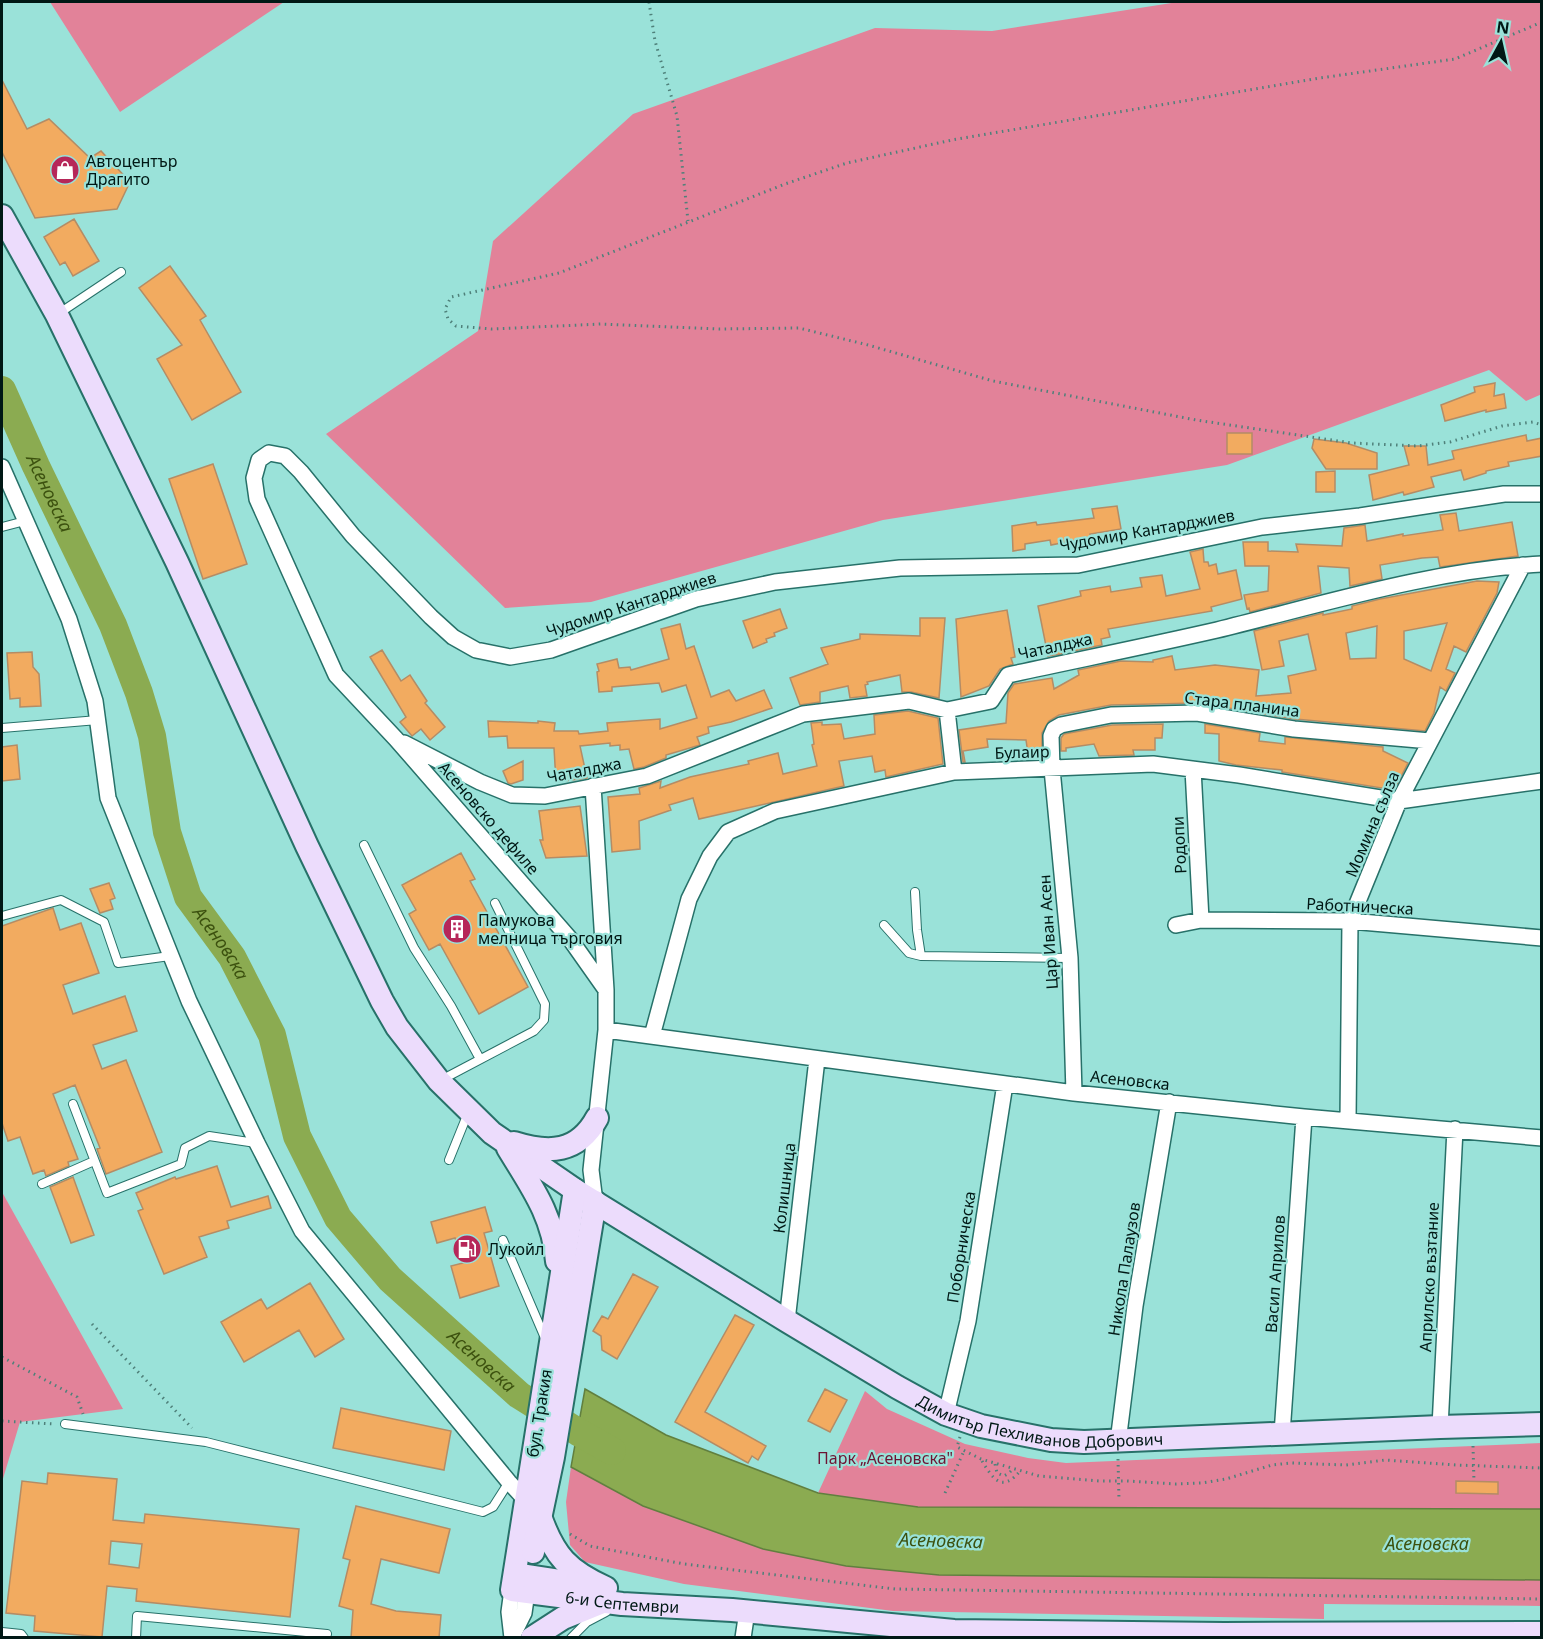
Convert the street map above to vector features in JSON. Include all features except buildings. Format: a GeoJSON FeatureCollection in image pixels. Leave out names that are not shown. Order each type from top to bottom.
{"type":"FeatureCollection","features":[{"type":"Feature","properties":{"kind":"main road"},"geometry":{"type":"LineString","coordinates":[[2,216],[57,315],[177,562],[307,846],[368,973],[397,1027],[439,1082],[498,1137],[544,1206],[555,1245],[559,1292]]}},
{"type":"Feature","properties":{"kind":"main road"},"geometry":{"type":"LineString","coordinates":[[498,1137],[527,1147],[541,1150],[552,1149],[577,1143],[586,1137],[597,1118]]}},
{"type":"Feature","properties":{"kind":"main road","name":"Димитър Пехливанов Добрович"},"geometry":{"type":"LineString","coordinates":[[498,1137],[575,1190],[787,1321],[955,1417],[1017,1435],[1051,1440],[1118,1442],[1440,1426],[1542,1424]]}},
{"type":"Feature","properties":{"kind":"main road","name":"бул. Тракия"},"geometry":{"type":"LineString","coordinates":[[544,1451],[548,1357],[575,1190]]}},
{"type":"Feature","properties":{"kind":"main road","name":"бул. Тракия"},"geometry":{"type":"LineString","coordinates":[[521,1583],[544,1451],[567,1378],[595,1202]]}},
{"type":"Feature","properties":{"kind":"main road"},"geometry":{"type":"LineString","coordinates":[[587,1248],[596,1236],[608,1227],[641,1230]]}},
{"type":"Feature","properties":{"kind":"main road"},"geometry":{"type":"LineString","coordinates":[[533,1509],[563,1562],[611,1598]]}},
{"type":"Feature","properties":{"kind":"main road","name":"6-и Септември"},"geometry":{"type":"LineString","coordinates":[[521,1583],[611,1598],[954,1631],[1224,1636],[1471,1636],[1542,1633]]}},
{"type":"Feature","properties":{"kind":"main road"},"geometry":{"type":"LineString","coordinates":[[532,1638],[563,1618],[611,1598]]}},
{"type":"Feature","properties":{"kind":"street","name":"Чудомир Кантарджиев"},"geometry":{"type":"LineString","coordinates":[[336,675],[257,499],[254,478],[256,469],[259,460],[269,453],[285,456],[301,472],[353,536],[453,637],[476,650],[510,657],[551,650],[696,599],[776,582],[900,568],[1078,565],[1262,527],[1360,516],[1504,494],[1542,494]]}},
{"type":"Feature","properties":{"kind":"street"},"geometry":{"type":"LineString","coordinates":[[2,467],[69,619],[95,701],[108,798],[189,1001],[257,1143],[302,1231],[533,1509]]}},
{"type":"Feature","properties":{"kind":"street","name":"Чаталджа"},"geometry":{"type":"LineString","coordinates":[[396,739],[480,782],[512,795],[544,796],[647,776],[803,714],[909,701],[947,710],[991,701],[1008,675],[1216,630],[1365,592],[1461,573],[1542,564]]}},
{"type":"Feature","properties":{"kind":"street","name":"Момина сълза"},"geometry":{"type":"LineString","coordinates":[[1348,1121],[1350,921],[1399,801],[1523,565]]}},
{"type":"Feature","properties":{"kind":"street","name":"Асеновско дефиле"},"geometry":{"type":"LineString","coordinates":[[336,675],[396,739],[570,939],[606,990]]}},
{"type":"Feature","properties":{"kind":"street"},"geometry":{"type":"LineString","coordinates":[[947,710],[954,772]]}},
{"type":"Feature","properties":{"kind":"street","name":"Стара планина"},"geometry":{"type":"LineString","coordinates":[[1052,768],[1051,736],[1054,729],[1060,725],[1111,715],[1197,713],[1294,729],[1430,741]]}},
{"type":"Feature","properties":{"kind":"street","name":"Булаир"},"geometry":{"type":"LineString","coordinates":[[652,1036],[689,898],[710,856],[728,832],[775,812],[954,772],[1153,764],[1399,801],[1542,782]]}},
{"type":"Feature","properties":{"kind":"street","name":"Цар Иван Асен"},"geometry":{"type":"LineString","coordinates":[[1052,768],[1070,958],[1074,1093]]}},
{"type":"Feature","properties":{"kind":"street","name":"Родопи"},"geometry":{"type":"LineString","coordinates":[[1193,769],[1201,920]]}},
{"type":"Feature","properties":{"kind":"street"},"geometry":{"type":"LineString","coordinates":[[593,786],[606,990],[606,1030],[591,1170],[595,1202]]}},
{"type":"Feature","properties":{"kind":"street","name":"Работническа"},"geometry":{"type":"LineString","coordinates":[[1176,926],[1201,920],[1350,921],[1542,938]]}},
{"type":"Feature","properties":{"kind":"street","name":"Асеновска"},"geometry":{"type":"LineString","coordinates":[[606,1030],[1074,1093],[1304,1118],[1542,1138]]}},
{"type":"Feature","properties":{"kind":"street","name":"Колишница"},"geometry":{"type":"LineString","coordinates":[[787,1321],[817,1059]]}},
{"type":"Feature","properties":{"kind":"street","name":"Поборническа"},"geometry":{"type":"LineString","coordinates":[[955,1417],[1005,1084]]}},
{"type":"Feature","properties":{"kind":"street","name":"Никола Палаузов"},"geometry":{"type":"LineString","coordinates":[[1118,1442],[1136,1306],[1169,1102]]}},
{"type":"Feature","properties":{"kind":"street","name":"Васил Априлов"},"geometry":{"type":"LineString","coordinates":[[1282,1434],[1304,1118]]}},
{"type":"Feature","properties":{"kind":"street","name":"Априлско възтание"},"geometry":{"type":"LineString","coordinates":[[1440,1426],[1455,1129]]}},
{"type":"Feature","properties":{"kind":"street"},"geometry":{"type":"LineString","coordinates":[[575,1190],[591,1170]]}},
{"type":"Feature","properties":{"kind":"street","name":"бул. Тракия"},"geometry":{"type":"LineString","coordinates":[[512,1637],[509,1612],[521,1583]]}},
{"type":"Feature","properties":{"kind":"street"},"geometry":{"type":"LineString","coordinates":[[739,1610],[743,1638]]}},
{"type":"Feature","properties":{"kind":"lane"},"geometry":{"type":"LineString","coordinates":[[57,315],[121,272]]}},
{"type":"Feature","properties":{"kind":"lane"},"geometry":{"type":"LineString","coordinates":[[2,527],[25,521]]}},
{"type":"Feature","properties":{"kind":"lane"},"geometry":{"type":"LineString","coordinates":[[2,729],[98,720]]}},
{"type":"Feature","properties":{"kind":"lane"},"geometry":{"type":"LineString","coordinates":[[364,846],[414,948],[451,1006],[480,1059]]}},
{"type":"Feature","properties":{"kind":"lane"},"geometry":{"type":"LineString","coordinates":[[915,892],[921,956]]}},
{"type":"Feature","properties":{"kind":"lane"},"geometry":{"type":"LineString","coordinates":[[2,916],[61,900],[104,922],[118,963],[170,956]]}},
{"type":"Feature","properties":{"kind":"lane"},"geometry":{"type":"LineString","coordinates":[[439,1082],[534,1031],[540,1026],[546,1012],[542,997],[495,903]]}},
{"type":"Feature","properties":{"kind":"lane"},"geometry":{"type":"LineString","coordinates":[[884,925],[909,953],[921,956],[1070,958]]}},
{"type":"Feature","properties":{"kind":"lane"},"geometry":{"type":"LineString","coordinates":[[73,1104],[106,1193],[181,1164],[185,1148],[209,1136],[257,1143]]}},
{"type":"Feature","properties":{"kind":"lane"},"geometry":{"type":"LineString","coordinates":[[449,1161],[469,1112]]}},
{"type":"Feature","properties":{"kind":"lane"},"geometry":{"type":"LineString","coordinates":[[42,1184],[94,1161]]}},
{"type":"Feature","properties":{"kind":"lane"},"geometry":{"type":"LineString","coordinates":[[503,1240],[548,1357]]}},
{"type":"Feature","properties":{"kind":"lane"},"geometry":{"type":"LineString","coordinates":[[64,1424],[206,1442],[483,1512],[493,1507],[509,1482]]}},
{"type":"Feature","properties":{"kind":"lane"},"geometry":{"type":"LineString","coordinates":[[571,1638],[611,1598]]}},
{"type":"Feature","properties":{"kind":"lane"},"geometry":{"type":"LineString","coordinates":[[136,1638],[137,1616],[277,1633],[327,1634]]}},
{"type":"Feature","properties":{"kind":"lane"},"geometry":{"type":"LineString","coordinates":[[2,1632],[21,1634],[24,1638]]}},
{"type":"Feature","properties":{"kind":"path"},"geometry":{"type":"LineString","coordinates":[[649,2],[654,40],[677,116],[688,221]]}},
{"type":"Feature","properties":{"kind":"path"},"geometry":{"type":"LineString","coordinates":[[1542,22],[1455,58],[952,140],[859,160],[785,184],[559,273],[451,297],[445,309],[448,319],[456,326],[492,329],[602,324],[720,329],[799,328],[993,381],[1196,420],[1352,443],[1418,446],[1450,442],[1502,426],[1533,422],[1542,425]]}},
{"type":"Feature","properties":{"kind":"path"},"geometry":{"type":"LineString","coordinates":[[92,1323],[206,1442]]}},
{"type":"Feature","properties":{"kind":"path"},"geometry":{"type":"LineString","coordinates":[[2,1358],[76,1397],[88,1427]]}},
{"type":"Feature","properties":{"kind":"path"},"geometry":{"type":"LineString","coordinates":[[955,1417],[957,1447],[964,1451],[981,1459],[1020,1471],[1070,1480],[1202,1483],[1226,1479],[1272,1465],[1291,1463],[1346,1465],[1401,1460],[1474,1466],[1542,1467]]}},
{"type":"Feature","properties":{"kind":"path"},"geometry":{"type":"LineString","coordinates":[[2,1421],[64,1424]]}},
{"type":"Feature","properties":{"kind":"path"},"geometry":{"type":"LineString","coordinates":[[1473,1426],[1474,1482]]}},
{"type":"Feature","properties":{"kind":"path"},"geometry":{"type":"LineString","coordinates":[[1118,1442],[1119,1500]]}},
{"type":"Feature","properties":{"kind":"path"},"geometry":{"type":"LineString","coordinates":[[945,1493],[964,1451]]}},
{"type":"Feature","properties":{"kind":"path"},"geometry":{"type":"LineString","coordinates":[[981,1459],[996,1480],[1007,1482],[1013,1480],[1020,1471]]}},
{"type":"Feature","properties":{"kind":"path"},"geometry":{"type":"LineString","coordinates":[[995,1464],[997,1473],[1004,1476],[1013,1469]]}},
{"type":"Feature","properties":{"kind":"path"},"geometry":{"type":"LineString","coordinates":[[567,1533],[590,1546],[684,1564],[895,1589],[1542,1599]]}},
{"type":"Feature","properties":{"kind":"green space"},"geometry":{"type":"Polygon","coordinates":[[[50,2],[284,2],[120,112],[50,2]]]}},
{"type":"Feature","properties":{"kind":"green space"},"geometry":{"type":"Polygon","coordinates":[[[1178,2],[1541,2],[1542,394],[1526,401],[1489,370],[1227,465],[883,520],[591,602],[505,608],[326,434],[478,331],[493,241],[633,114],[875,28],[992,31],[1178,2]]]}},
{"type":"Feature","properties":{"kind":"green space"},"geometry":{"type":"Polygon","coordinates":[[[2,1192],[123,1409],[20,1422],[2,1482],[2,1192]]]}},
{"type":"Feature","properties":{"kind":"green space","name":"Парк „Асеновска\""},"geometry":{"type":"Polygon","coordinates":[[[865,1391],[887,1409],[965,1444],[1028,1458],[1066,1463],[1541,1443],[1541,1509],[918,1507],[818,1493],[865,1391]]]}},
{"type":"Feature","properties":{"kind":"green space"},"geometry":{"type":"Polygon","coordinates":[[[571,1467],[643,1506],[846,1566],[939,1575],[1541,1580],[1541,1606],[1324,1604],[1324,1619],[893,1611],[684,1584],[585,1562],[570,1545],[566,1502],[571,1467]]]}},
{"type":"Feature","properties":{"kind":"water"},"geometry":{"type":"Polygon","coordinates":[[[585,1389],[666,1435],[818,1493],[918,1507],[1541,1509],[1541,1580],[939,1575],[846,1566],[763,1549],[643,1506],[571,1467],[585,1389]]]}},
{"type":"Feature","properties":{"kind":"waterway","name":"Асеновска"},"geometry":{"type":"LineString","coordinates":[[2,390],[113,625],[139,693],[152,736],[167,832],[188,897],[232,957],[272,1035],[297,1136],[338,1218],[390,1279],[519,1395],[612,1451]]}},
{"type":"Feature","properties":{"kind":"place","name":"Автоцентър Драгито"},"geometry":{"type":"Point","coordinates":[65,170]}},
{"type":"Feature","properties":{"kind":"place","name":"Памукова мелница търговия"},"geometry":{"type":"Point","coordinates":[457,929]}},
{"type":"Feature","properties":{"kind":"place","name":"Лукойл"},"geometry":{"type":"Point","coordinates":[467,1249]}}]}
